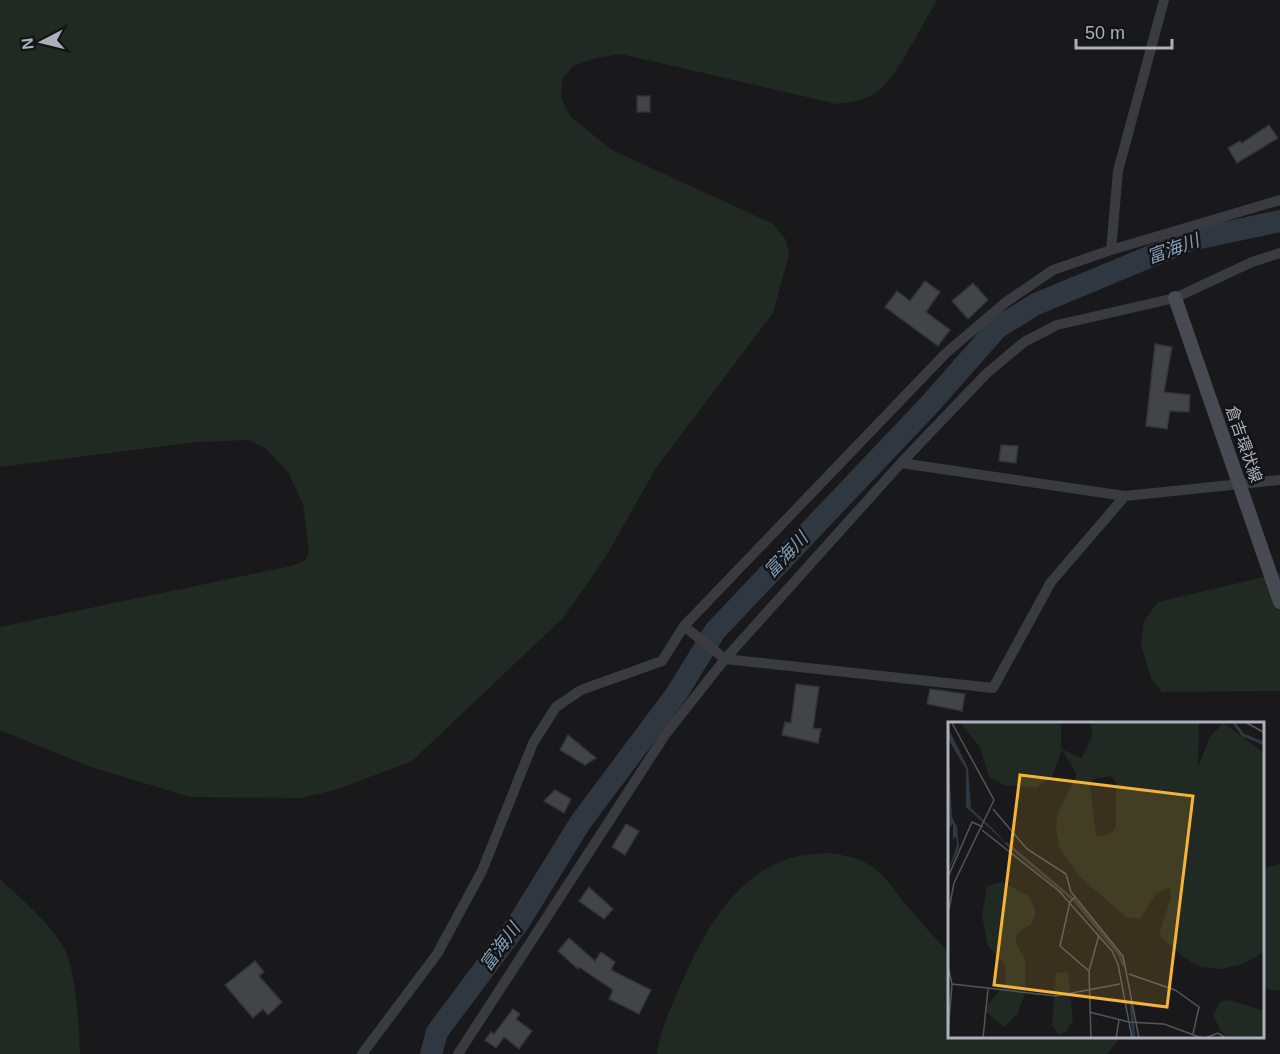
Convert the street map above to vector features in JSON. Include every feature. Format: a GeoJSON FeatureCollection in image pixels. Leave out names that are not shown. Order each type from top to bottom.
{"type":"FeatureCollection","features":[{"type":"Feature","properties":{"kind":"main road","name":"倉吉環状線"},"geometry":{"type":"LineString","coordinates":[[1175,298],[1280,602]]}},
{"type":"Feature","properties":{"kind":"street"},"geometry":{"type":"LineString","coordinates":[[1111,250],[1118,171],[1164,0]]}},
{"type":"Feature","properties":{"kind":"street"},"geometry":{"type":"LineString","coordinates":[[362,1054],[436,954],[482,871],[533,742],[556,707],[581,690],[662,661],[686,628],[946,353],[1006,302],[1053,270],[1111,250],[1280,200]]}},
{"type":"Feature","properties":{"kind":"street"},"geometry":{"type":"LineString","coordinates":[[458,1054],[664,735],[723,657],[986,374],[1024,342],[1058,325],[1175,298],[1252,262],[1280,253]]}},
{"type":"Feature","properties":{"kind":"street"},"geometry":{"type":"LineString","coordinates":[[901,463],[1125,496],[1280,480]]}},
{"type":"Feature","properties":{"kind":"street"},"geometry":{"type":"LineString","coordinates":[[686,628],[723,657],[993,688],[1051,582],[1125,496]]}},
{"type":"Feature","properties":{"kind":"shaded area"},"geometry":{"type":"Polygon","coordinates":[[[0,0],[937,0],[893,75],[877,92],[863,99],[837,104],[621,54],[596,58],[573,66],[562,79],[561,98],[571,117],[612,150],[773,224],[786,240],[789,254],[773,313],[656,468],[605,558],[563,618],[412,761],[338,789],[302,798],[190,797],[91,767],[0,730],[0,627],[291,566],[305,561],[309,551],[303,504],[288,472],[266,449],[249,440],[196,442],[0,467],[0,0]]]}},
{"type":"Feature","properties":{"kind":"shaded area"},"geometry":{"type":"Polygon","coordinates":[[[1280,573],[1280,691],[1162,692],[1151,678],[1141,645],[1144,621],[1158,602],[1280,573]]]}},
{"type":"Feature","properties":{"kind":"shaded area"},"geometry":{"type":"Polygon","coordinates":[[[831,853],[860,860],[870,865],[878,871],[948,952],[948,1039],[1119,1039],[1107,1054],[657,1054],[667,1016],[701,943],[722,909],[750,880],[766,869],[802,855],[831,853]]]}},
{"type":"Feature","properties":{"kind":"shaded area"},"geometry":{"type":"Polygon","coordinates":[[[1280,864],[1280,991],[1265,988],[1265,868],[1280,864]]]}},
{"type":"Feature","properties":{"kind":"shaded area"},"geometry":{"type":"Polygon","coordinates":[[[0,879],[43,920],[64,948],[74,984],[80,1054],[0,1054],[0,879]]]}},
{"type":"Feature","properties":{"kind":"building"},"geometry":{"type":"Polygon","coordinates":[[[637,96],[650,96],[650,112],[637,112],[637,96]]]}},
{"type":"Feature","properties":{"kind":"building"},"geometry":{"type":"Polygon","coordinates":[[[1269,125],[1278,138],[1237,163],[1228,148],[1240,141],[1242,143],[1269,125]]]}},
{"type":"Feature","properties":{"kind":"building"},"geometry":{"type":"Polygon","coordinates":[[[925,281],[940,292],[926,312],[950,330],[938,346],[885,307],[897,291],[910,301],[925,281]]]}},
{"type":"Feature","properties":{"kind":"building"},"geometry":{"type":"Polygon","coordinates":[[[973,283],[988,300],[968,319],[952,301],[973,283]]]}},
{"type":"Feature","properties":{"kind":"building"},"geometry":{"type":"Polygon","coordinates":[[[1155,344],[1172,347],[1164,392],[1190,395],[1189,412],[1170,411],[1167,429],[1146,426],[1155,344]]]}},
{"type":"Feature","properties":{"kind":"building"},"geometry":{"type":"Polygon","coordinates":[[[1001,445],[1018,446],[1016,463],[999,461],[1001,445]]]}},
{"type":"Feature","properties":{"kind":"building"},"geometry":{"type":"Polygon","coordinates":[[[796,684],[819,687],[813,728],[821,729],[818,743],[782,735],[785,722],[791,723],[796,684]]]}},
{"type":"Feature","properties":{"kind":"building"},"geometry":{"type":"Polygon","coordinates":[[[930,689],[965,694],[962,711],[927,704],[930,689]]]}},
{"type":"Feature","properties":{"kind":"building"},"geometry":{"type":"Polygon","coordinates":[[[568,735],[596,758],[585,765],[560,750],[568,735]]]}},
{"type":"Feature","properties":{"kind":"building"},"geometry":{"type":"Polygon","coordinates":[[[555,790],[571,799],[564,813],[544,801],[555,790]]]}},
{"type":"Feature","properties":{"kind":"building"},"geometry":{"type":"Polygon","coordinates":[[[626,824],[639,831],[625,855],[612,847],[626,824]]]}},
{"type":"Feature","properties":{"kind":"building"},"geometry":{"type":"Polygon","coordinates":[[[589,887],[613,909],[604,919],[579,901],[589,887]]]}},
{"type":"Feature","properties":{"kind":"building"},"geometry":{"type":"Polygon","coordinates":[[[569,938],[595,961],[601,952],[615,962],[611,970],[651,990],[639,1014],[609,999],[613,990],[579,967],[578,969],[558,951],[569,938]]]}},
{"type":"Feature","properties":{"kind":"building"},"geometry":{"type":"Polygon","coordinates":[[[255,961],[264,972],[259,976],[282,1002],[268,1015],[263,1009],[253,1018],[225,985],[255,961]]]}},
{"type":"Feature","properties":{"kind":"building"},"geometry":{"type":"Polygon","coordinates":[[[513,1009],[520,1014],[516,1019],[532,1031],[519,1049],[504,1037],[496,1048],[485,1040],[491,1032],[494,1034],[513,1009]]]}},
{"type":"Feature","properties":{"kind":"waterway","name":"富海川"},"geometry":{"type":"LineString","coordinates":[[431,1054],[437,1032],[519,922],[580,823],[677,693],[715,631],[931,403],[997,328],[1036,304],[1190,240],[1280,221]]}}]}
